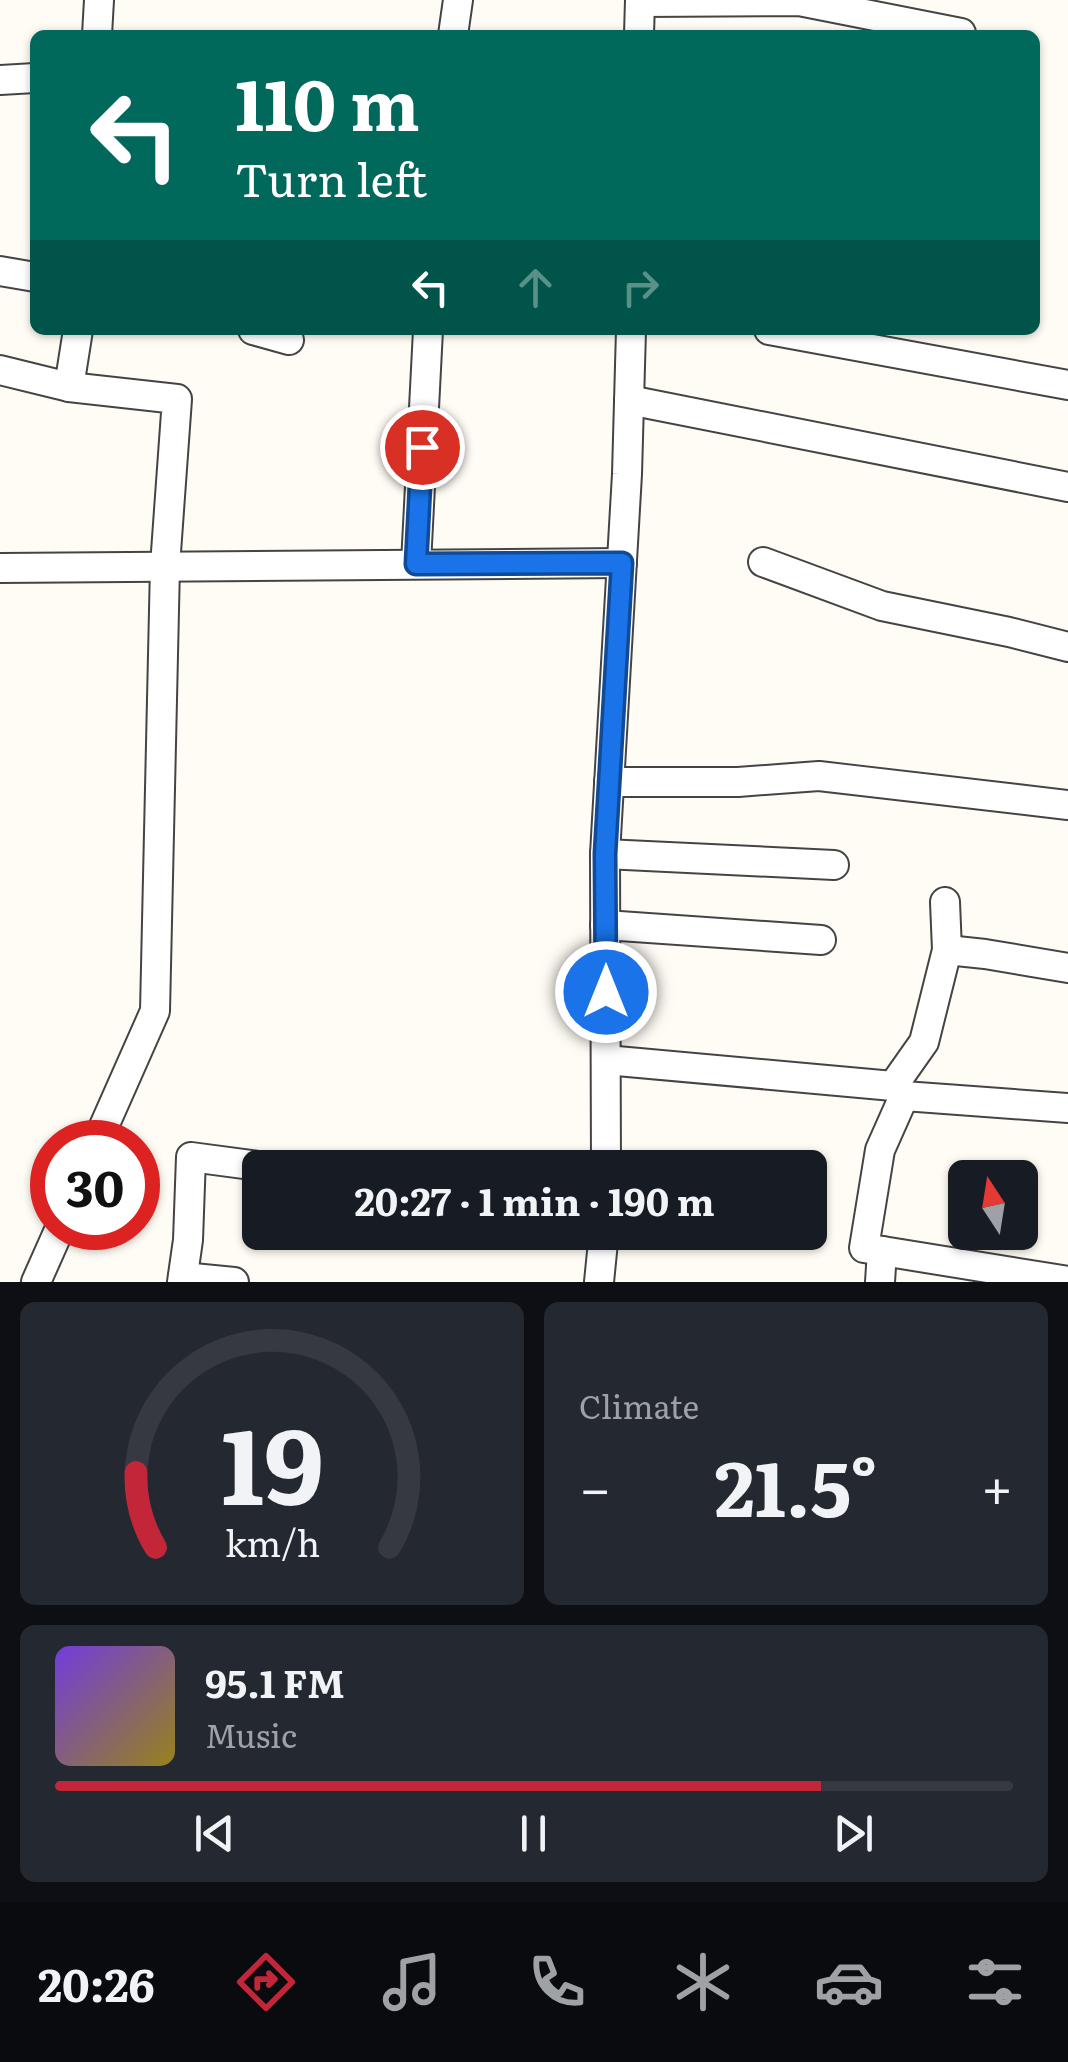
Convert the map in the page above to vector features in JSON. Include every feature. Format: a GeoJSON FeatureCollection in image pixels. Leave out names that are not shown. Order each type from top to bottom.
{"type":"FeatureCollection","features":[{"type":"Feature","properties":{"kind":"street"},"geometry":{"type":"LineString","coordinates":[[97,30],[99,0]]}},
{"type":"Feature","properties":{"kind":"street"},"geometry":{"type":"LineString","coordinates":[[454,30],[458,0]]}},
{"type":"Feature","properties":{"kind":"street"},"geometry":{"type":"LineString","coordinates":[[639,30],[640,1],[799,2],[951,30]]}},
{"type":"Feature","properties":{"kind":"street"},"geometry":{"type":"LineString","coordinates":[[0,80],[30,78]]}},
{"type":"Feature","properties":{"kind":"street"},"geometry":{"type":"LineString","coordinates":[[0,271],[30,276]]}},
{"type":"Feature","properties":{"kind":"street"},"geometry":{"type":"LineString","coordinates":[[70,387],[77,335]]}},
{"type":"Feature","properties":{"kind":"street"},"geometry":{"type":"LineString","coordinates":[[272,335],[290,340]]}},
{"type":"Feature","properties":{"kind":"street"},"geometry":{"type":"LineString","coordinates":[[416,564],[428,335]]}},
{"type":"Feature","properties":{"kind":"street"},"geometry":{"type":"LineString","coordinates":[[606,1150],[605,854],[631,335]]}},
{"type":"Feature","properties":{"kind":"street"},"geometry":{"type":"LineString","coordinates":[[796,335],[1068,385]]}},
{"type":"Feature","properties":{"kind":"street"},"geometry":{"type":"LineString","coordinates":[[0,370],[70,387],[177,398],[165,566],[155,1012],[107,1120]]}},
{"type":"Feature","properties":{"kind":"street"},"geometry":{"type":"LineString","coordinates":[[629,400],[1068,486]]}},
{"type":"Feature","properties":{"kind":"street"},"geometry":{"type":"LineString","coordinates":[[763,562],[882,606],[1068,647]]}},
{"type":"Feature","properties":{"kind":"street"},"geometry":{"type":"LineString","coordinates":[[0,568],[622,563]]}},
{"type":"Feature","properties":{"kind":"street"},"geometry":{"type":"LineString","coordinates":[[610,782],[738,782],[819,776],[1068,805]]}},
{"type":"Feature","properties":{"kind":"street"},"geometry":{"type":"LineString","coordinates":[[605,854],[834,865]]}},
{"type":"Feature","properties":{"kind":"street"},"geometry":{"type":"LineString","coordinates":[[946,902],[947,950],[924,1042],[899,1091],[880,1150],[864,1248],[1068,1281]]}},
{"type":"Feature","properties":{"kind":"street"},"geometry":{"type":"LineString","coordinates":[[606,925],[821,940]]}},
{"type":"Feature","properties":{"kind":"street"},"geometry":{"type":"LineString","coordinates":[[947,950],[1068,968]]}},
{"type":"Feature","properties":{"kind":"street"},"geometry":{"type":"LineString","coordinates":[[606,1060],[1068,1108]]}},
{"type":"Feature","properties":{"kind":"street"},"geometry":{"type":"LineString","coordinates":[[234,1282],[183,1280],[191,1156],[242,1163]]}},
{"type":"Feature","properties":{"kind":"street"},"geometry":{"type":"LineString","coordinates":[[36,1282],[50,1250]]}},
{"type":"Feature","properties":{"kind":"street"},"geometry":{"type":"LineString","coordinates":[[599,1282],[602,1250]]}},
{"type":"Feature","properties":{"kind":"street"},"geometry":{"type":"LineString","coordinates":[[880,1282],[882,1250]]}},
{"type":"Feature","properties":{"kind":"route"},"geometry":{"type":"LineString","coordinates":[[422,447],[416,564],[622,563],[605,854],[606,992]]}}]}
